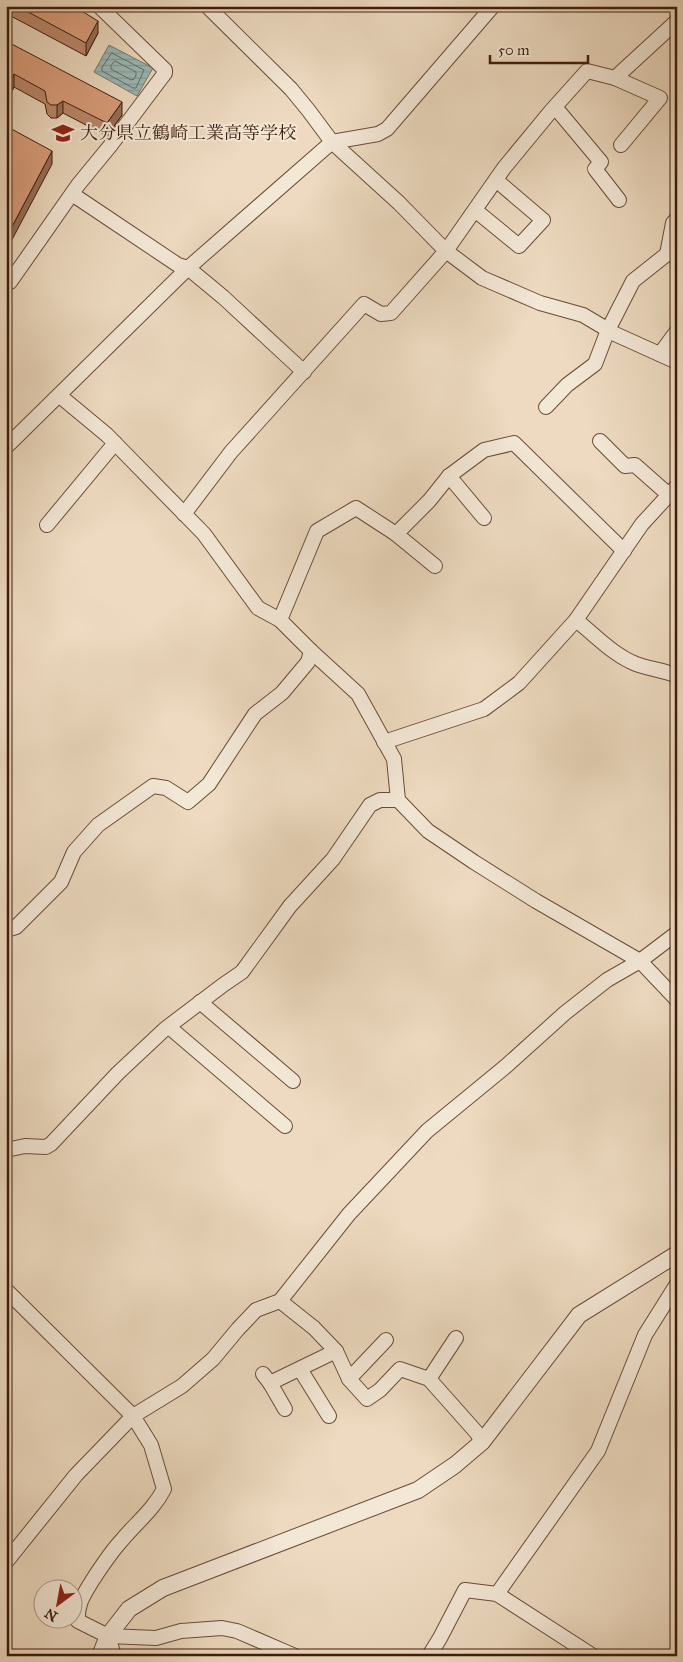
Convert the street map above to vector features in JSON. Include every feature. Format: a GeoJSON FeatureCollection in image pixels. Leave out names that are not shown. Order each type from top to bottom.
{"type":"FeatureCollection","features":[{"type":"Feature","properties":{"kind":"street"},"geometry":{"type":"LineString","coordinates":[[6,280],[10,282],[72,194],[165,73],[165,70],[99,6]]}},
{"type":"Feature","properties":{"kind":"street"},"geometry":{"type":"LineString","coordinates":[[207,6],[291,90],[332,142],[399,203],[446,251],[482,278],[540,303],[583,315],[608,330],[677,362]]}},
{"type":"Feature","properties":{"kind":"street"},"geometry":{"type":"LineString","coordinates":[[6,447],[60,396],[188,268],[332,142],[378,134],[387,129],[492,6]]}},
{"type":"Feature","properties":{"kind":"street"},"geometry":{"type":"LineString","coordinates":[[615,78],[677,21]]}},
{"type":"Feature","properties":{"kind":"street"},"geometry":{"type":"LineString","coordinates":[[184,514],[231,452],[364,304],[381,314],[391,313],[413,290],[446,251],[496,180],[587,71],[615,78],[660,98],[621,145]]}},
{"type":"Feature","properties":{"kind":"street"},"geometry":{"type":"LineString","coordinates":[[555,107],[601,162],[595,169],[619,200]]}},
{"type":"Feature","properties":{"kind":"street"},"geometry":{"type":"LineString","coordinates":[[475,210],[519,246],[543,220],[496,180]]}},
{"type":"Feature","properties":{"kind":"street"},"geometry":{"type":"LineString","coordinates":[[72,194],[178,265],[188,268],[223,297],[304,372]]}},
{"type":"Feature","properties":{"kind":"street"},"geometry":{"type":"LineString","coordinates":[[546,407],[567,384],[595,364],[608,330],[633,281],[672,255],[673,223],[677,219]]}},
{"type":"Feature","properties":{"kind":"street"},"geometry":{"type":"LineString","coordinates":[[660,354],[677,331]]}},
{"type":"Feature","properties":{"kind":"street"},"geometry":{"type":"LineString","coordinates":[[60,396],[115,443],[204,534],[258,608],[280,620],[358,694],[394,759],[398,800],[428,830],[474,862],[640,961],[677,1000]]}},
{"type":"Feature","properties":{"kind":"street"},"geometry":{"type":"LineString","coordinates":[[384,742],[484,709],[519,682],[576,620],[642,524],[673,491],[635,465],[625,466],[600,442]]}},
{"type":"Feature","properties":{"kind":"street"},"geometry":{"type":"LineString","coordinates":[[47,525],[115,443]]}},
{"type":"Feature","properties":{"kind":"street"},"geometry":{"type":"LineString","coordinates":[[396,534],[429,501],[449,476],[484,450],[514,443],[624,551]]}},
{"type":"Feature","properties":{"kind":"street"},"geometry":{"type":"LineString","coordinates":[[449,476],[484,518]]}},
{"type":"Feature","properties":{"kind":"street"},"geometry":{"type":"LineString","coordinates":[[280,620],[317,531],[356,508],[396,534],[435,566]]}},
{"type":"Feature","properties":{"kind":"street"},"geometry":{"type":"LineString","coordinates":[[576,620],[622,658],[638,665],[666,671],[677,676]]}},
{"type":"Feature","properties":{"kind":"street"},"geometry":{"type":"LineString","coordinates":[[6,930],[16,927],[60,882],[74,852],[98,825],[153,786],[166,788],[188,802],[210,784],[254,714],[282,693],[308,662],[311,651]]}},
{"type":"Feature","properties":{"kind":"street"},"geometry":{"type":"LineString","coordinates":[[10,1145],[46,1147],[51,1144],[118,1073],[169,1026],[242,972],[290,906],[333,858],[370,805],[380,800],[398,800]]}},
{"type":"Feature","properties":{"kind":"street"},"geometry":{"type":"LineString","coordinates":[[6,1562],[76,1475],[133,1416],[182,1386],[213,1359],[256,1310],[280,1301],[349,1214],[427,1131],[506,1067],[564,1013],[606,980],[640,961],[677,933]]}},
{"type":"Feature","properties":{"kind":"street"},"geometry":{"type":"LineString","coordinates":[[200,1002],[293,1081]]}},
{"type":"Feature","properties":{"kind":"street"},"geometry":{"type":"LineString","coordinates":[[169,1026],[285,1126]]}},
{"type":"Feature","properties":{"kind":"street"},"geometry":{"type":"LineString","coordinates":[[100,1656],[108,1636],[129,1609],[163,1588],[418,1490],[455,1465],[482,1442],[579,1315],[677,1254]]}},
{"type":"Feature","properties":{"kind":"street"},"geometry":{"type":"LineString","coordinates":[[497,1594],[598,1451],[645,1335],[677,1284]]}},
{"type":"Feature","properties":{"kind":"street"},"geometry":{"type":"LineString","coordinates":[[6,1290],[133,1416],[152,1445],[164,1489],[158,1501],[122,1539],[105,1561],[82,1597],[78,1609],[78,1621],[108,1636],[156,1638],[181,1631],[222,1628],[254,1638],[295,1656]]}},
{"type":"Feature","properties":{"kind":"street"},"geometry":{"type":"LineString","coordinates":[[280,1301],[314,1328],[336,1351],[349,1379],[367,1398],[380,1390],[400,1369],[429,1379],[477,1433],[482,1442]]}},
{"type":"Feature","properties":{"kind":"street"},"geometry":{"type":"LineString","coordinates":[[429,1379],[456,1338]]}},
{"type":"Feature","properties":{"kind":"street"},"geometry":{"type":"LineString","coordinates":[[349,1379],[386,1340]]}},
{"type":"Feature","properties":{"kind":"street"},"geometry":{"type":"LineString","coordinates":[[285,1409],[267,1379],[300,1369],[336,1351]]}},
{"type":"Feature","properties":{"kind":"street"},"geometry":{"type":"LineString","coordinates":[[300,1369],[329,1416]]}},
{"type":"Feature","properties":{"kind":"street"},"geometry":{"type":"LineString","coordinates":[[429,1656],[465,1590],[497,1594],[593,1656]]}},
{"type":"Feature","properties":{"kind":"street"},"geometry":{"type":"LineString","coordinates":[[108,1636],[114,1656]]}},
{"type":"Feature","properties":{"kind":"water"},"geometry":{"type":"Polygon","coordinates":[[[109,45],[153,68],[137,96],[94,72],[109,45]]]}},
{"type":"Feature","properties":{"kind":"building"},"geometry":{"type":"Polygon","coordinates":[[[17,6],[78,6],[81,8],[80,10],[98,21],[86,43],[17,6]]]}},
{"type":"Feature","properties":{"kind":"building"},"geometry":{"type":"Polygon","coordinates":[[[6,41],[122,102],[107,123],[63,101],[57,105],[51,105],[47,102],[45,91],[14,74],[12,79],[6,76],[6,41]]]}},
{"type":"Feature","properties":{"kind":"building"},"geometry":{"type":"Polygon","coordinates":[[[6,126],[52,151],[6,238],[7,184],[6,126]]]}},
{"type":"Feature","properties":{"kind":"place","name":"大分県立鶴崎工業高等学校"},"geometry":{"type":"Point","coordinates":[63,133]}}]}
